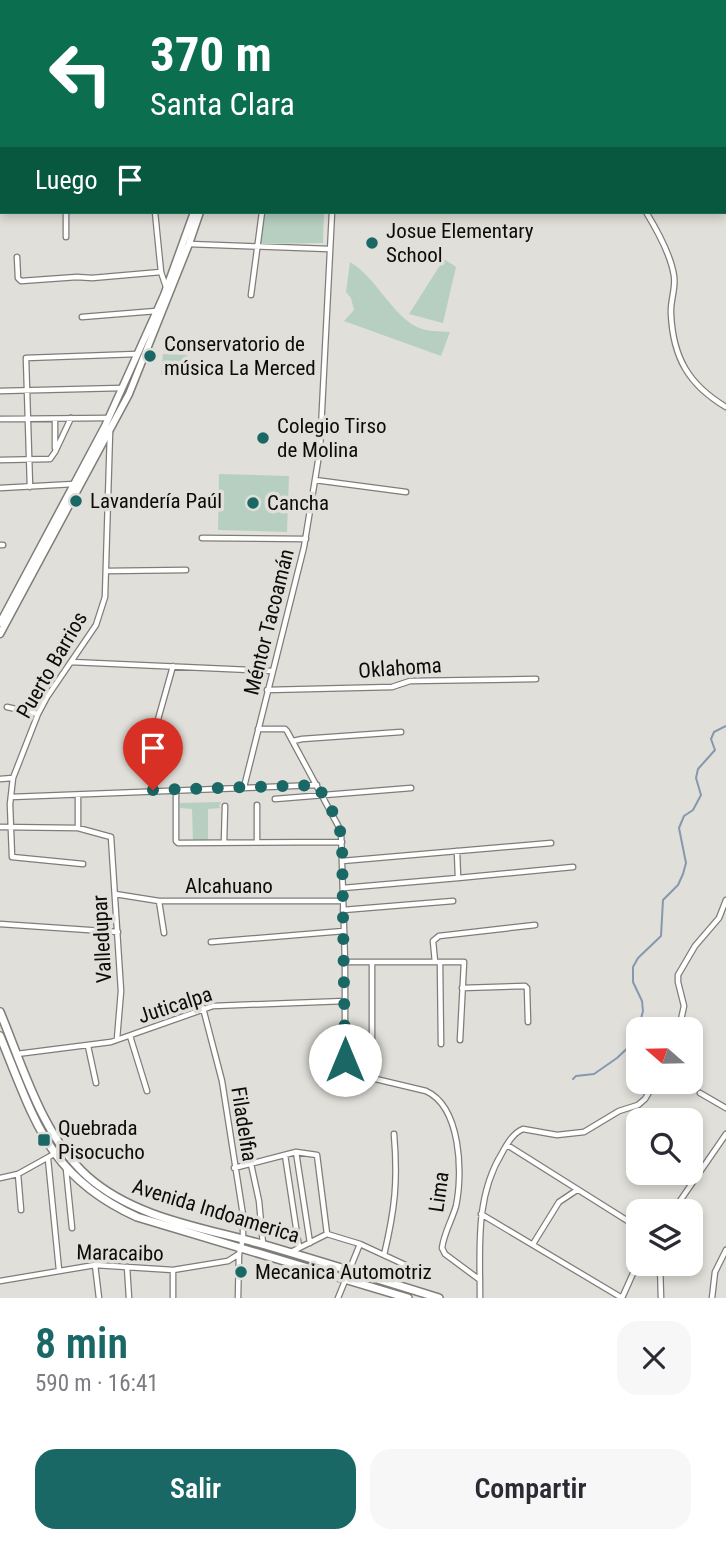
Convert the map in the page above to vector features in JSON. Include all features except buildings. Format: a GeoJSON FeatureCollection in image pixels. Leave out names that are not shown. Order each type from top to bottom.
{"type":"FeatureCollection","features":[{"type":"Feature","properties":{"kind":"main road","name":"Avenida Indoamerica"},"geometry":{"type":"LineString","coordinates":[[0,1012],[47,1123],[65,1151],[87,1176],[124,1202],[192,1225],[241,1247],[263,1244],[439,1298]]}},
{"type":"Feature","properties":{"kind":"main road","name":"Avenida Indoamerica"},"geometry":{"type":"LineString","coordinates":[[0,1036],[51,1156],[100,1198],[137,1217],[408,1298]]}},
{"type":"Feature","properties":{"kind":"street"},"geometry":{"type":"LineString","coordinates":[[66,214],[66,237]]}},
{"type":"Feature","properties":{"kind":"street"},"geometry":{"type":"LineString","coordinates":[[155,214],[161,272],[166,288]]}},
{"type":"Feature","properties":{"kind":"street"},"geometry":{"type":"LineString","coordinates":[[0,634],[108,428],[109,418],[157,311],[193,214]]}},
{"type":"Feature","properties":{"kind":"street"},"geometry":{"type":"LineString","coordinates":[[0,623],[75,484],[135,382],[199,214]]}},
{"type":"Feature","properties":{"kind":"street"},"geometry":{"type":"LineString","coordinates":[[251,295],[262,214]]}},
{"type":"Feature","properties":{"kind":"street","name":"Méntor Tacoamán"},"geometry":{"type":"LineString","coordinates":[[244,787],[306,539],[320,449],[332,214]]}},
{"type":"Feature","properties":{"kind":"street"},"geometry":{"type":"LineString","coordinates":[[647,214],[672,268],[674,278],[671,315],[680,356],[693,382],[726,407]]}},
{"type":"Feature","properties":{"kind":"street"},"geometry":{"type":"LineString","coordinates":[[189,244],[330,249]]}},
{"type":"Feature","properties":{"kind":"street"},"geometry":{"type":"LineString","coordinates":[[17,257],[18,278],[21,281],[161,272]]}},
{"type":"Feature","properties":{"kind":"street"},"geometry":{"type":"LineString","coordinates":[[82,317],[157,311]]}},
{"type":"Feature","properties":{"kind":"street"},"geometry":{"type":"LineString","coordinates":[[30,487],[26,358],[137,354]]}},
{"type":"Feature","properties":{"kind":"street"},"geometry":{"type":"LineString","coordinates":[[0,391],[122,388]]}},
{"type":"Feature","properties":{"kind":"street"},"geometry":{"type":"LineString","coordinates":[[0,460],[50,459],[71,418]]}},
{"type":"Feature","properties":{"kind":"street"},"geometry":{"type":"LineString","coordinates":[[0,419],[109,418]]}},
{"type":"Feature","properties":{"kind":"street"},"geometry":{"type":"LineString","coordinates":[[55,419],[55,452]]}},
{"type":"Feature","properties":{"kind":"street","name":"Puerto Barrios"},"geometry":{"type":"LineString","coordinates":[[83,864],[12,857],[10,797],[13,778],[38,714],[98,621],[105,597],[111,438],[108,428]]}},
{"type":"Feature","properties":{"kind":"street"},"geometry":{"type":"LineString","coordinates":[[315,480],[406,492]]}},
{"type":"Feature","properties":{"kind":"street"},"geometry":{"type":"LineString","coordinates":[[0,488],[75,484]]}},
{"type":"Feature","properties":{"kind":"street"},"geometry":{"type":"LineString","coordinates":[[202,538],[306,539]]}},
{"type":"Feature","properties":{"kind":"street"},"geometry":{"type":"LineString","coordinates":[[106,571],[186,570]]}},
{"type":"Feature","properties":{"kind":"street"},"geometry":{"type":"LineString","coordinates":[[71,662],[272,671]]}},
{"type":"Feature","properties":{"kind":"street"},"geometry":{"type":"LineString","coordinates":[[155,730],[173,666]]}},
{"type":"Feature","properties":{"kind":"street","name":"Oklahoma"},"geometry":{"type":"LineString","coordinates":[[267,690],[392,687],[410,681],[536,679]]}},
{"type":"Feature","properties":{"kind":"street"},"geometry":{"type":"LineString","coordinates":[[7,707],[38,714]]}},
{"type":"Feature","properties":{"kind":"street"},"geometry":{"type":"LineString","coordinates":[[258,729],[285,729],[341,831],[345,1001]]}},
{"type":"Feature","properties":{"kind":"street"},"geometry":{"type":"LineString","coordinates":[[293,741],[401,732]]}},
{"type":"Feature","properties":{"kind":"street"},"geometry":{"type":"LineString","coordinates":[[0,779],[13,778]]}},
{"type":"Feature","properties":{"kind":"street"},"geometry":{"type":"LineString","coordinates":[[10,797],[317,785]]}},
{"type":"Feature","properties":{"kind":"street"},"geometry":{"type":"LineString","coordinates":[[275,799],[411,788]]}},
{"type":"Feature","properties":{"kind":"street"},"geometry":{"type":"LineString","coordinates":[[176,789],[178,843],[342,842]]}},
{"type":"Feature","properties":{"kind":"street"},"geometry":{"type":"LineString","coordinates":[[0,827],[78,828],[79,795]]}},
{"type":"Feature","properties":{"kind":"street"},"geometry":{"type":"LineString","coordinates":[[257,805],[257,841]]}},
{"type":"Feature","properties":{"kind":"street"},"geometry":{"type":"LineString","coordinates":[[225,806],[225,842]]}},
{"type":"Feature","properties":{"kind":"street","name":"Valledupar"},"geometry":{"type":"LineString","coordinates":[[78,828],[111,837],[121,991],[117,1039]]}},
{"type":"Feature","properties":{"kind":"street"},"geometry":{"type":"LineString","coordinates":[[342,862],[551,843]]}},
{"type":"Feature","properties":{"kind":"street"},"geometry":{"type":"LineString","coordinates":[[457,851],[458,878]]}},
{"type":"Feature","properties":{"kind":"street"},"geometry":{"type":"LineString","coordinates":[[343,888],[573,867]]}},
{"type":"Feature","properties":{"kind":"street","name":"Alcahuano"},"geometry":{"type":"LineString","coordinates":[[115,894],[159,901],[343,901]]}},
{"type":"Feature","properties":{"kind":"street"},"geometry":{"type":"LineString","coordinates":[[682,1017],[684,1006],[678,975],[695,946],[719,918],[726,900]]}},
{"type":"Feature","properties":{"kind":"street"},"geometry":{"type":"LineString","coordinates":[[159,901],[164,933]]}},
{"type":"Feature","properties":{"kind":"street"},"geometry":{"type":"LineString","coordinates":[[343,911],[453,901]]}},
{"type":"Feature","properties":{"kind":"street"},"geometry":{"type":"LineString","coordinates":[[0,924],[118,932]]}},
{"type":"Feature","properties":{"kind":"street"},"geometry":{"type":"LineString","coordinates":[[442,1044],[435,937],[535,925]]}},
{"type":"Feature","properties":{"kind":"street"},"geometry":{"type":"LineString","coordinates":[[211,942],[344,931]]}},
{"type":"Feature","properties":{"kind":"street"},"geometry":{"type":"LineString","coordinates":[[345,962],[464,962],[460,1040]]}},
{"type":"Feature","properties":{"kind":"street"},"geometry":{"type":"LineString","coordinates":[[372,962],[372,1053]]}},
{"type":"Feature","properties":{"kind":"street"},"geometry":{"type":"LineString","coordinates":[[462,988],[525,986],[528,1022]]}},
{"type":"Feature","properties":{"kind":"street","name":"Juticalpa"},"geometry":{"type":"LineString","coordinates":[[18,1054],[88,1046],[130,1036],[203,1008],[345,1001]]}},
{"type":"Feature","properties":{"kind":"street","name":"Lima"},"geometry":{"type":"LineString","coordinates":[[345,1001],[345,1060],[348,1066],[363,1076],[435,1095],[448,1114],[454,1130],[459,1188],[442,1248],[445,1254],[480,1280]]}},
{"type":"Feature","properties":{"kind":"street","name":"Filadelfia"},"geometry":{"type":"LineString","coordinates":[[203,1008],[222,1081],[243,1214],[238,1298]]}},
{"type":"Feature","properties":{"kind":"street"},"geometry":{"type":"LineString","coordinates":[[130,1036],[146,1091]]}},
{"type":"Feature","properties":{"kind":"street"},"geometry":{"type":"LineString","coordinates":[[88,1046],[96,1083]]}},
{"type":"Feature","properties":{"kind":"street"},"geometry":{"type":"LineString","coordinates":[[480,1298],[480,1214],[489,1178],[518,1131],[523,1129],[557,1135],[584,1132],[619,1111],[638,1105],[648,1094]]}},
{"type":"Feature","properties":{"kind":"street"},"geometry":{"type":"LineString","coordinates":[[702,1094],[726,1108]]}},
{"type":"Feature","properties":{"kind":"street"},"geometry":{"type":"LineString","coordinates":[[384,1255],[396,1197],[394,1133]]}},
{"type":"Feature","properties":{"kind":"street"},"geometry":{"type":"LineString","coordinates":[[681,1199],[726,1134]]}},
{"type":"Feature","properties":{"kind":"street"},"geometry":{"type":"LineString","coordinates":[[507,1145],[626,1220]]}},
{"type":"Feature","properties":{"kind":"street"},"geometry":{"type":"LineString","coordinates":[[234,1168],[296,1152],[317,1155],[327,1234]]}},
{"type":"Feature","properties":{"kind":"street"},"geometry":{"type":"LineString","coordinates":[[296,1152],[310,1242]]}},
{"type":"Feature","properties":{"kind":"street"},"geometry":{"type":"LineString","coordinates":[[285,1155],[299,1247]]}},
{"type":"Feature","properties":{"kind":"street"},"geometry":{"type":"LineString","coordinates":[[0,1178],[18,1174],[51,1156],[59,1270]]}},
{"type":"Feature","properties":{"kind":"street"},"geometry":{"type":"LineString","coordinates":[[251,1164],[259,1201],[263,1244]]}},
{"type":"Feature","properties":{"kind":"street"},"geometry":{"type":"LineString","coordinates":[[66,1168],[72,1228]]}},
{"type":"Feature","properties":{"kind":"street"},"geometry":{"type":"LineString","coordinates":[[18,1174],[20,1210]]}},
{"type":"Feature","properties":{"kind":"street"},"geometry":{"type":"LineString","coordinates":[[533,1244],[559,1202],[578,1190]]}},
{"type":"Feature","properties":{"kind":"street"},"geometry":{"type":"LineString","coordinates":[[480,1214],[622,1298],[632,1276]]}},
{"type":"Feature","properties":{"kind":"street"},"geometry":{"type":"LineString","coordinates":[[290,1253],[327,1234],[360,1244],[414,1269]]}},
{"type":"Feature","properties":{"kind":"street"},"geometry":{"type":"LineString","coordinates":[[338,1298],[360,1244]]}},
{"type":"Feature","properties":{"kind":"street","name":"Maracaibo"},"geometry":{"type":"LineString","coordinates":[[0,1281],[95,1265],[173,1270],[228,1261],[241,1247]]}},
{"type":"Feature","properties":{"kind":"street"},"geometry":{"type":"LineString","coordinates":[[712,1298],[715,1272],[726,1250]]}},
{"type":"Feature","properties":{"kind":"street"},"geometry":{"type":"LineString","coordinates":[[95,1265],[99,1298]]}},
{"type":"Feature","properties":{"kind":"street"},"geometry":{"type":"LineString","coordinates":[[127,1267],[129,1298]]}},
{"type":"Feature","properties":{"kind":"street"},"geometry":{"type":"LineString","coordinates":[[173,1270],[173,1298]]}},
{"type":"Feature","properties":{"kind":"street"},"geometry":{"type":"LineString","coordinates":[[660,1276],[661,1298]]}},
{"type":"Feature","properties":{"kind":"green space"},"geometry":{"type":"Polygon","coordinates":[[[259,214],[324,214],[323,243],[258,244],[262,224],[259,214]]]}},
{"type":"Feature","properties":{"kind":"green space"},"geometry":{"type":"Polygon","coordinates":[[[444,259],[456,267],[443,323],[409,314],[444,259]]]}},
{"type":"Feature","properties":{"kind":"green space"},"geometry":{"type":"Polygon","coordinates":[[[350,262],[368,276],[408,321],[425,330],[450,332],[441,356],[344,321],[354,310],[351,298],[346,292],[350,262]]]}},
{"type":"Feature","properties":{"kind":"green space"},"geometry":{"type":"Polygon","coordinates":[[[163,354],[187,355],[185,377],[161,375],[163,354]]]}},
{"type":"Feature","properties":{"kind":"green space","name":"Cancha"},"geometry":{"type":"Polygon","coordinates":[[[219,474],[289,476],[287,532],[218,530],[219,474]]]}},
{"type":"Feature","properties":{"kind":"green space"},"geometry":{"type":"Polygon","coordinates":[[[221,802],[220,808],[208,809],[208,841],[193,841],[192,809],[180,808],[180,803],[221,802]]]}},
{"type":"Feature","properties":{"kind":"waterway"},"geometry":{"type":"LineString","coordinates":[[573,1079],[576,1076],[594,1074],[635,1041],[643,1011],[642,1001],[633,982],[633,967],[638,958],[661,936],[663,900],[678,885],[686,863],[679,828],[684,816],[693,810],[701,795],[696,778],[698,769],[715,750],[711,739],[714,732],[726,726]]}},
{"type":"Feature","properties":{"kind":"place","name":"Josue Elementary School"},"geometry":{"type":"Point","coordinates":[372,243]}},
{"type":"Feature","properties":{"kind":"place","name":"Conservatorio de música La Merced"},"geometry":{"type":"Point","coordinates":[150,356]}},
{"type":"Feature","properties":{"kind":"place","name":"Colegio Tirso de Molina"},"geometry":{"type":"Point","coordinates":[263,438]}},
{"type":"Feature","properties":{"kind":"place","name":"Lavandería Paúl"},"geometry":{"type":"Point","coordinates":[76,501]}},
{"type":"Feature","properties":{"kind":"place","name":"Cancha"},"geometry":{"type":"Point","coordinates":[253,503]}},
{"type":"Feature","properties":{"kind":"place","name":"Quebrada Pisocucho"},"geometry":{"type":"Point","coordinates":[44,1140]}},
{"type":"Feature","properties":{"kind":"place","name":"Mecanica Automotriz"},"geometry":{"type":"Point","coordinates":[241,1272]}},
{"type":"Feature","properties":{"kind":"route"},"geometry":{"type":"LineString","coordinates":[[153,790],[317,785],[341,831],[345,1060]]}}]}
